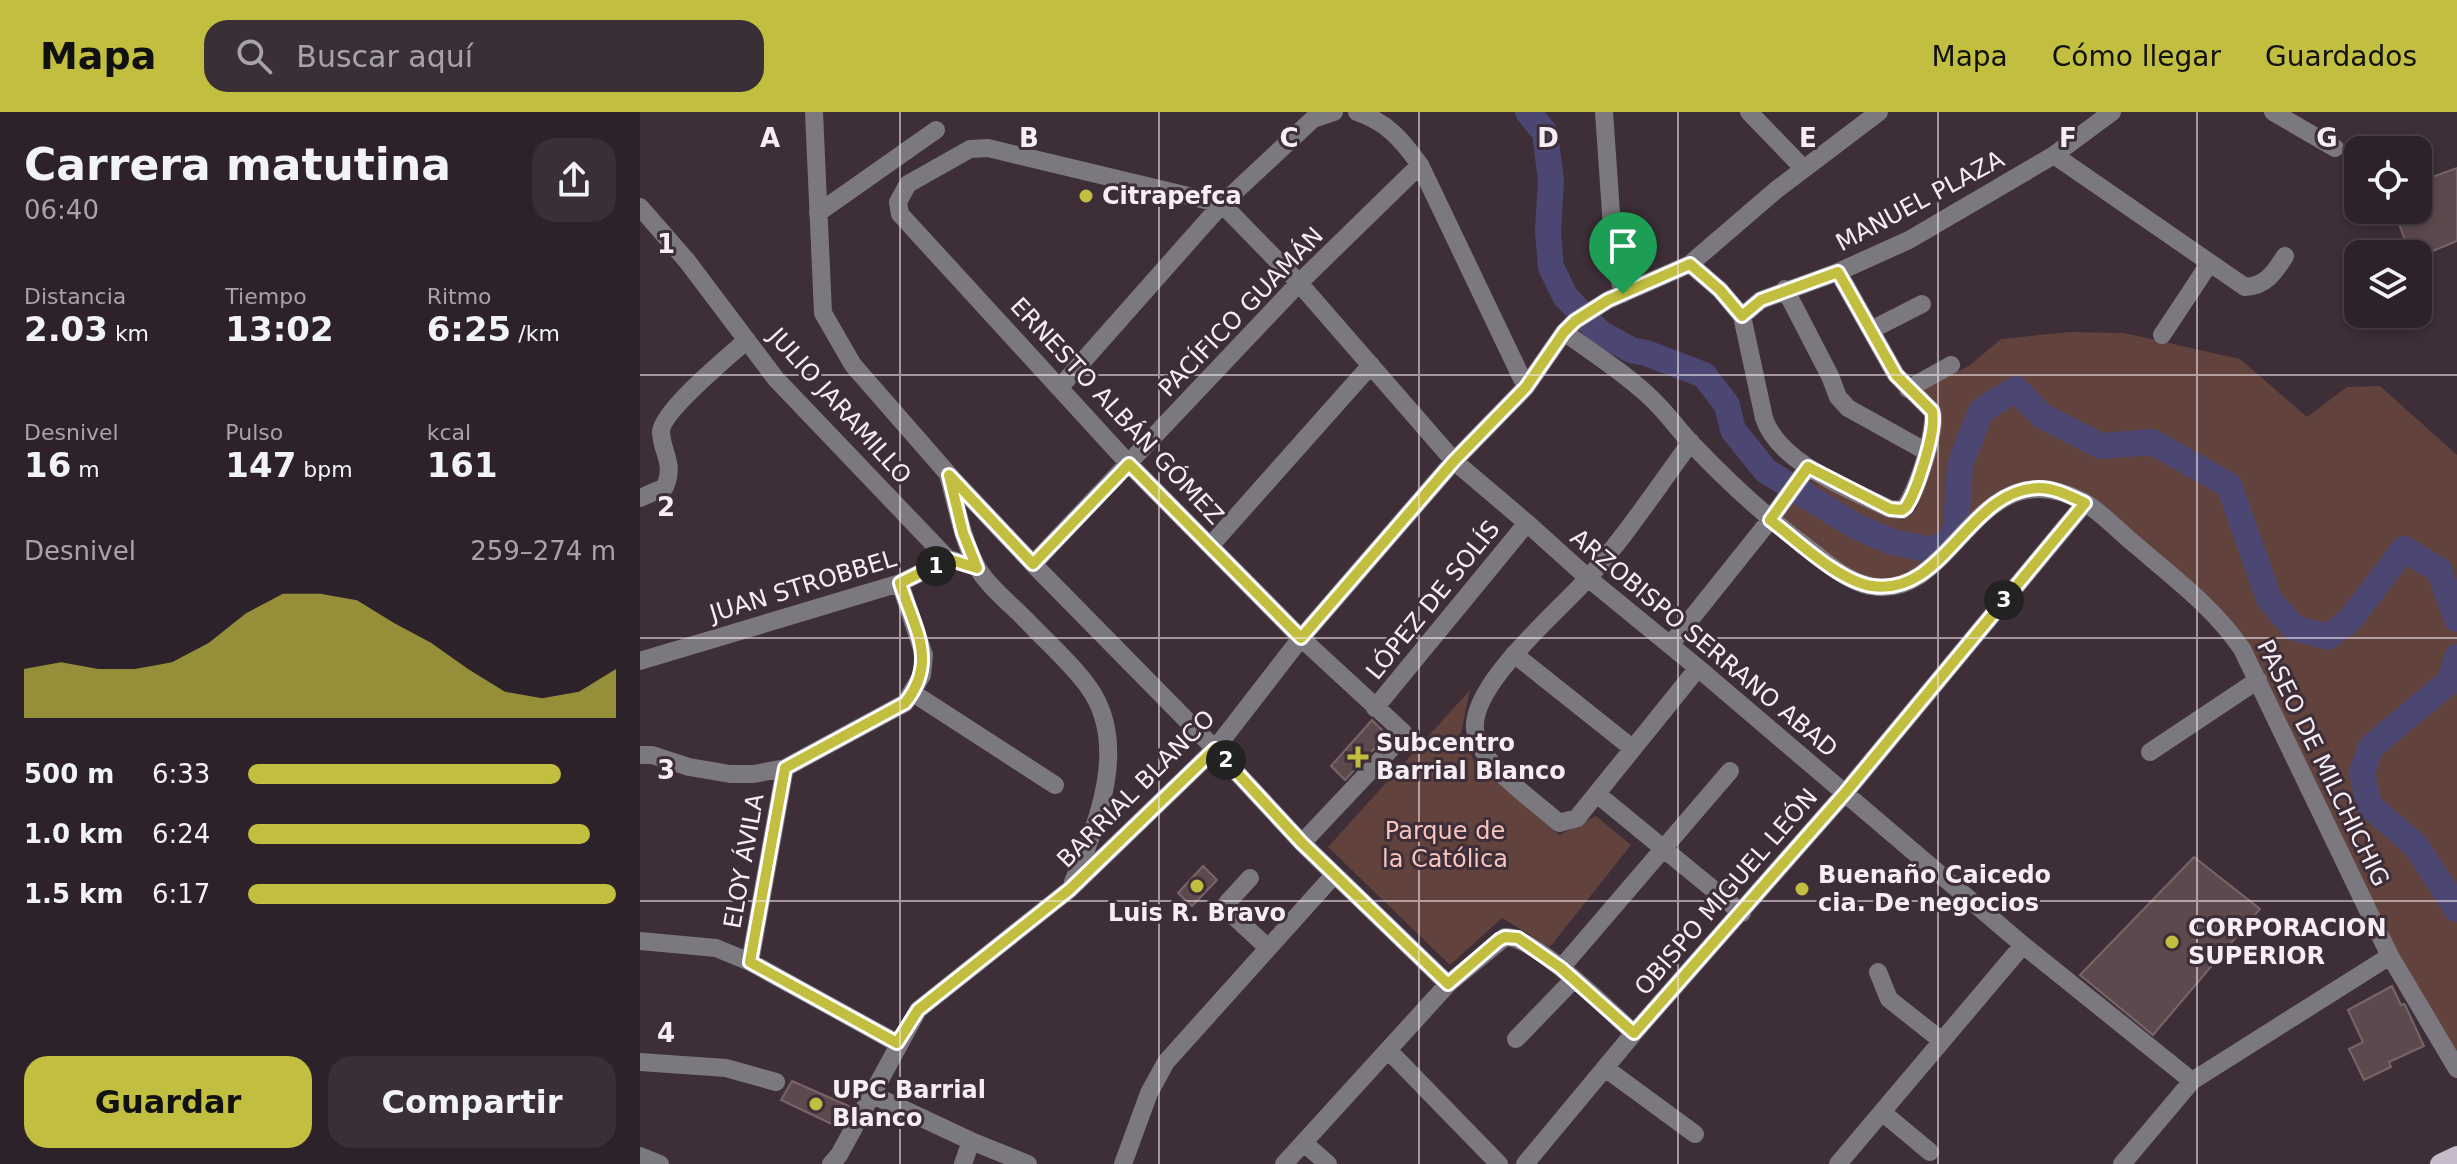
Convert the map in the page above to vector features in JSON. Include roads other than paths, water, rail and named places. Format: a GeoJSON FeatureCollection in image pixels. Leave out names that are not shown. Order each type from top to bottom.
{"type":"FeatureCollection","features":[{"type":"Feature","properties":{"kind":"main road"},"geometry":{"type":"LineString","coordinates":[[2440,1164],[2457,1156]]}},
{"type":"Feature","properties":{"kind":"street"},"geometry":{"type":"LineString","coordinates":[[814,112],[823,313],[853,365],[949,475],[1033,564],[1215,749],[1302,843],[1448,984]]}},
{"type":"Feature","properties":{"kind":"street"},"geometry":{"type":"LineString","coordinates":[[1060,387],[1222,204],[1313,119],[1334,112]]}},
{"type":"Feature","properties":{"kind":"street"},"geometry":{"type":"LineString","coordinates":[[1357,112],[1375,118],[1399,136],[1420,165],[1526,387]]}},
{"type":"Feature","properties":{"kind":"street"},"geometry":{"type":"LineString","coordinates":[[1604,112],[1616,297]]}},
{"type":"Feature","properties":{"kind":"street"},"geometry":{"type":"LineString","coordinates":[[1749,112],[1804,169]]}},
{"type":"Feature","properties":{"kind":"street","name":"MANUEL PLAZA"},"geometry":{"type":"LineString","coordinates":[[1742,316],[1761,300],[1785,289],[1838,272],[1909,240],[2054,155],[2112,112]]}},
{"type":"Feature","properties":{"kind":"street"},"geometry":{"type":"LineString","coordinates":[[2273,112],[2335,148]]}},
{"type":"Feature","properties":{"kind":"street","name":"BARRIAL BLANCO"},"geometry":{"type":"LineString","coordinates":[[831,1164],[873,1095],[897,1043],[918,1010],[1069,890],[1215,749],[1301,638],[1454,461],[1526,387],[1570,326],[1616,297],[1690,264],[1870,115]]}},
{"type":"Feature","properties":{"kind":"street"},"geometry":{"type":"LineString","coordinates":[[818,213],[936,130]]}},
{"type":"Feature","properties":{"kind":"street","name":"ERNESTO ALBÁN GÓMEZ"},"geometry":{"type":"LineString","coordinates":[[1222,204],[988,148],[970,149],[908,184],[898,202],[900,214],[1129,464],[1301,638],[1400,728],[1402,737],[1302,843]]}},
{"type":"Feature","properties":{"kind":"street"},"geometry":{"type":"LineString","coordinates":[[2054,155],[2245,287],[2257,286],[2272,276],[2285,256]]}},
{"type":"Feature","properties":{"kind":"street","name":"PACÍFICO GUAMÁN"},"geometry":{"type":"LineString","coordinates":[[1033,564],[1299,283],[1420,165]]}},
{"type":"Feature","properties":{"kind":"street","name":"ARZOBISPO SERRANO ABAD"},"geometry":{"type":"LineString","coordinates":[[1222,204],[1299,283],[1454,461],[2023,945],[2192,1081]]}},
{"type":"Feature","properties":{"kind":"street","name":"JULIO JARAMILLO"},"geometry":{"type":"LineString","coordinates":[[640,207],[687,261],[776,379],[948,559]]}},
{"type":"Feature","properties":{"kind":"street"},"geometry":{"type":"LineString","coordinates":[[1690,264],[1720,290],[1742,316],[1768,431],[1776,441],[1804,472],[1890,509],[1902,510],[1909,503],[1927,452],[1934,417],[1932,411],[1896,375],[1838,272]]}},
{"type":"Feature","properties":{"kind":"street"},"geometry":{"type":"LineString","coordinates":[[2162,335],[2209,264]]}},
{"type":"Feature","properties":{"kind":"street"},"geometry":{"type":"LineString","coordinates":[[1785,289],[1838,397],[1848,408],[1927,452]]}},
{"type":"Feature","properties":{"kind":"street"},"geometry":{"type":"LineString","coordinates":[[1871,330],[1922,304]]}},
{"type":"Feature","properties":{"kind":"street","name":"PASEO DE MILCHICHIG"},"geometry":{"type":"LineString","coordinates":[[1570,326],[1644,391],[1691,442],[1845,576],[1871,586],[1898,585],[1921,575],[1988,509],[2018,491],[2040,488],[2060,491],[2085,503],[2218,618],[2242,649],[2390,956],[2457,1069]]}},
{"type":"Feature","properties":{"kind":"street"},"geometry":{"type":"LineString","coordinates":[[640,498],[665,487],[669,477],[670,461],[661,433],[669,414],[747,340]]}},
{"type":"Feature","properties":{"kind":"street"},"geometry":{"type":"LineString","coordinates":[[1211,545],[1371,365]]}},
{"type":"Feature","properties":{"kind":"street"},"geometry":{"type":"LineString","coordinates":[[1908,389],[1951,365]]}},
{"type":"Feature","properties":{"kind":"street"},"geometry":{"type":"LineString","coordinates":[[1691,442],[1588,578],[1514,654],[1488,689],[1478,710],[1475,727],[1479,745],[1491,763],[1559,823],[1577,818],[1698,668]]}},
{"type":"Feature","properties":{"kind":"street"},"geometry":{"type":"LineString","coordinates":[[1670,645],[1804,472]]}},
{"type":"Feature","properties":{"kind":"street","name":"JULIO JARAMILLO"},"geometry":{"type":"LineString","coordinates":[[949,475],[963,533],[977,568],[1089,687],[1103,719],[1108,748],[1099,813],[1069,890]]}},
{"type":"Feature","properties":{"kind":"street","name":"OBISPO MIGUEL LEÓN"},"geometry":{"type":"LineString","coordinates":[[1525,1164],[1634,1033],[1845,793],[2085,503]]}},
{"type":"Feature","properties":{"kind":"street","name":"LÓPEZ DE SOLÍS"},"geometry":{"type":"LineString","coordinates":[[1375,708],[1527,523]]}},
{"type":"Feature","properties":{"kind":"street"},"geometry":{"type":"LineString","coordinates":[[948,559],[977,568]]}},
{"type":"Feature","properties":{"kind":"street","name":"JUAN STROBBEL"},"geometry":{"type":"LineString","coordinates":[[640,661],[900,583],[948,559]]}},
{"type":"Feature","properties":{"kind":"street"},"geometry":{"type":"LineString","coordinates":[[640,755],[652,755],[689,767],[730,774],[754,774],[785,768],[905,703],[922,675],[924,655],[900,583]]}},
{"type":"Feature","properties":{"kind":"street"},"geometry":{"type":"LineString","coordinates":[[1514,654],[1632,748]]}},
{"type":"Feature","properties":{"kind":"street"},"geometry":{"type":"LineString","coordinates":[[2150,752],[2258,680]]}},
{"type":"Feature","properties":{"kind":"street"},"geometry":{"type":"LineString","coordinates":[[913,693],[1055,785]]}},
{"type":"Feature","properties":{"kind":"street","name":"ELOY ÁVILA"},"geometry":{"type":"LineString","coordinates":[[750,962],[785,768]]}},
{"type":"Feature","properties":{"kind":"street"},"geometry":{"type":"LineString","coordinates":[[1516,1039],[1661,848],[1730,771]]}},
{"type":"Feature","properties":{"kind":"street"},"geometry":{"type":"LineString","coordinates":[[1597,794],[1742,913]]}},
{"type":"Feature","properties":{"kind":"street"},"geometry":{"type":"LineString","coordinates":[[1123,1164],[1149,1093],[1166,1062],[1334,875]]}},
{"type":"Feature","properties":{"kind":"street"},"geometry":{"type":"LineString","coordinates":[[1250,878],[1227,903],[1227,910],[1267,947]]}},
{"type":"Feature","properties":{"kind":"street"},"geometry":{"type":"LineString","coordinates":[[1284,1164],[1448,984],[1505,937],[1518,938],[1568,974],[1634,1033]]}},
{"type":"Feature","properties":{"kind":"street"},"geometry":{"type":"LineString","coordinates":[[640,941],[716,948],[750,962],[897,1043]]}},
{"type":"Feature","properties":{"kind":"street"},"geometry":{"type":"LineString","coordinates":[[1838,1164],[2023,945]]}},
{"type":"Feature","properties":{"kind":"street"},"geometry":{"type":"LineString","coordinates":[[2122,1164],[2192,1081],[2390,956]]}},
{"type":"Feature","properties":{"kind":"street"},"geometry":{"type":"LineString","coordinates":[[1878,972],[1889,999],[1933,1037],[1942,1041]]}},
{"type":"Feature","properties":{"kind":"street"},"geometry":{"type":"LineString","coordinates":[[1389,1051],[1499,1164]]}},
{"type":"Feature","properties":{"kind":"street"},"geometry":{"type":"LineString","coordinates":[[640,1062],[726,1068],[776,1082]]}},
{"type":"Feature","properties":{"kind":"street"},"geometry":{"type":"LineString","coordinates":[[1605,1068],[1695,1134]]}},
{"type":"Feature","properties":{"kind":"street"},"geometry":{"type":"LineString","coordinates":[[873,1095],[1028,1164]]}},
{"type":"Feature","properties":{"kind":"street"},"geometry":{"type":"LineString","coordinates":[[1882,1112],[1930,1152]]}},
{"type":"Feature","properties":{"kind":"street"},"geometry":{"type":"LineString","coordinates":[[963,1164],[971,1141]]}},
{"type":"Feature","properties":{"kind":"street"},"geometry":{"type":"LineString","coordinates":[[1304,1143],[1328,1164]]}},
{"type":"Feature","properties":{"kind":"street"},"geometry":{"type":"LineString","coordinates":[[640,1156],[660,1164]]}},
{"type":"Feature","properties":{"kind":"waterway"},"geometry":{"type":"LineString","coordinates":[[1528,112],[1545,133],[1551,181],[1548,230],[1551,267],[1565,296],[1599,332],[1631,350],[1704,375],[1727,405],[1733,430],[1766,471],[1855,526],[1892,542],[1931,550],[1949,542],[1956,527],[1960,465],[1981,411],[2016,389],[2042,416],[2101,446],[2152,442],[2229,485],[2269,599],[2294,628],[2328,637],[2350,620],[2404,549],[2439,570],[2457,619]]}},
{"type":"Feature","properties":{"kind":"waterway"},"geometry":{"type":"LineString","coordinates":[[2457,657],[2450,681],[2371,747],[2362,772],[2369,805],[2416,846],[2457,909]]}},
{"type":"Feature","properties":{"kind":"place","name":"Citrapefca"},"geometry":{"type":"Point","coordinates":[1086,196]}},
{"type":"Feature","properties":{"kind":"place","name":"Subcentro Barrial Blanco"},"geometry":{"type":"Point","coordinates":[1358,757]}},
{"type":"Feature","properties":{"kind":"place","name":"Luis R. Bravo"},"geometry":{"type":"Point","coordinates":[1197,886]}},
{"type":"Feature","properties":{"kind":"place","name":"Buenaño Caicedo cia. De negocios"},"geometry":{"type":"Point","coordinates":[1802,889]}},
{"type":"Feature","properties":{"kind":"place","name":"CORPORACION SUPERIOR"},"geometry":{"type":"Point","coordinates":[2172,942]}},
{"type":"Feature","properties":{"kind":"place","name":"UPC Barrial Blanco"},"geometry":{"type":"Point","coordinates":[816,1104]}},
{"type":"Feature","properties":{"kind":"park label","name":"Parque de la Católica"},"geometry":{"type":"Point","coordinates":[1445,845]}}]}
